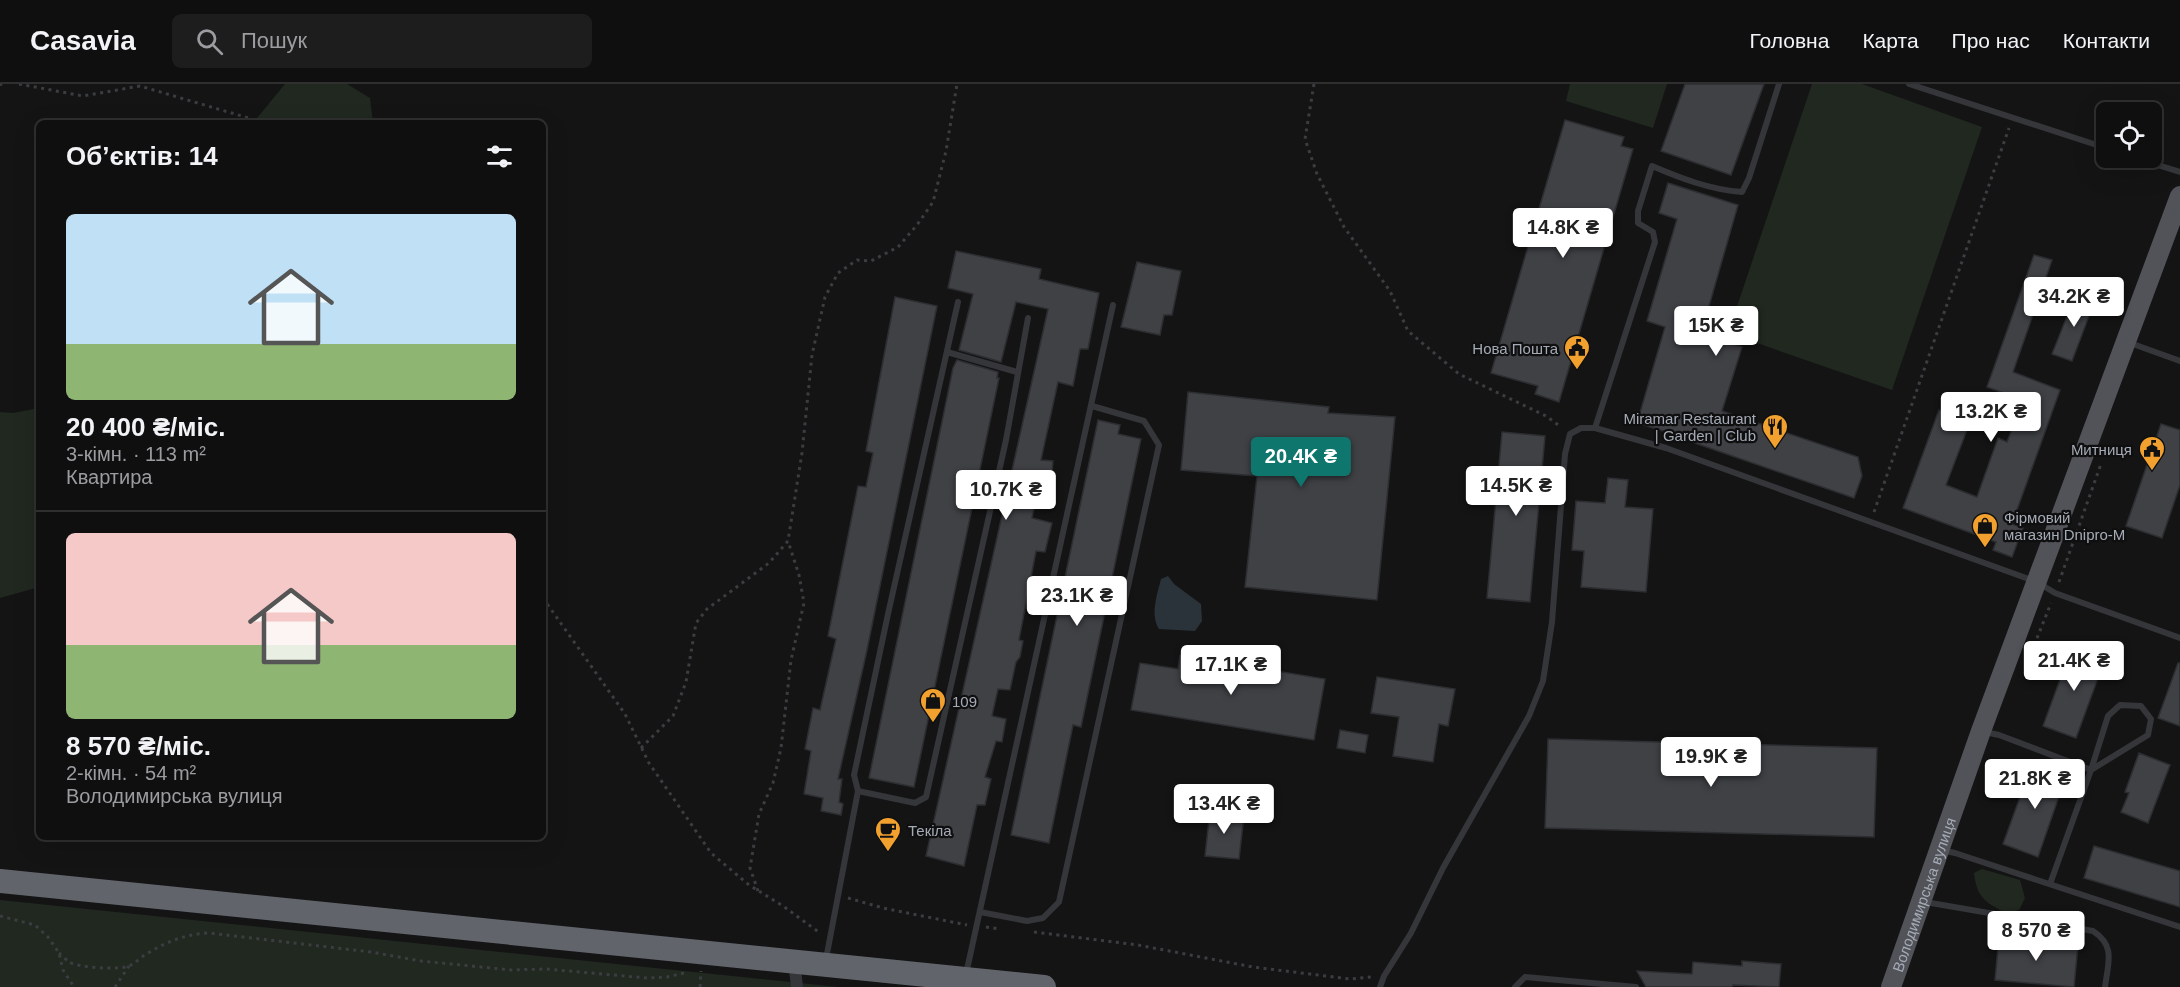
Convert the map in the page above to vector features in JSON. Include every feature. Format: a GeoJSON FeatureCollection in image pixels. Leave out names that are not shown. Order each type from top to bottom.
{"type":"FeatureCollection","features":[{"type":"Feature","properties":{"kind":"highway"},"geometry":{"type":"LineString","coordinates":[[0,881],[1044,987]]}},
{"type":"Feature","properties":{"kind":"main road","name":"Володимирська вулиця"},"geometry":{"type":"LineString","coordinates":[[1890,987],[1981,731],[2180,196]]}},
{"type":"Feature","properties":{"kind":"street"},"geometry":{"type":"LineString","coordinates":[[794,961],[797,987]]}},
{"type":"Feature","properties":{"kind":"lane"},"geometry":{"type":"LineString","coordinates":[[1595,428],[1656,242],[1653,232],[1638,223],[1638,211],[1652,166],[1681,178],[1729,191],[1742,192],[1749,178],[1779,84]]}},
{"type":"Feature","properties":{"kind":"lane"},"geometry":{"type":"LineString","coordinates":[[1909,84],[2096,145]]}},
{"type":"Feature","properties":{"kind":"lane"},"geometry":{"type":"LineString","coordinates":[[2162,166],[2180,172]]}},
{"type":"Feature","properties":{"kind":"lane"},"geometry":{"type":"LineString","coordinates":[[825,965],[858,791],[854,775],[958,302]]}},
{"type":"Feature","properties":{"kind":"lane"},"geometry":{"type":"LineString","coordinates":[[965,978],[1113,305]]}},
{"type":"Feature","properties":{"kind":"lane"},"geometry":{"type":"LineString","coordinates":[[858,791],[915,803],[926,797],[1006,441],[1028,318]]}},
{"type":"Feature","properties":{"kind":"lane"},"geometry":{"type":"LineString","coordinates":[[2125,341],[2180,361]]}},
{"type":"Feature","properties":{"kind":"lane"},"geometry":{"type":"LineString","coordinates":[[947,352],[1017,372]]}},
{"type":"Feature","properties":{"kind":"lane"},"geometry":{"type":"LineString","coordinates":[[980,912],[1027,921],[1043,918],[1059,902],[1159,445],[1144,421],[1092,406]]}},
{"type":"Feature","properties":{"kind":"lane"},"geometry":{"type":"LineString","coordinates":[[1380,987],[1384,976],[1411,933],[1443,868],[1529,716],[1543,681],[1552,622],[1565,454],[1569,434],[1581,428],[1595,428],[1666,448],[2037,582],[2055,593],[2180,638]]}},
{"type":"Feature","properties":{"kind":"lane"},"geometry":{"type":"LineString","coordinates":[[2050,884],[2108,716],[2120,705],[2141,706],[2151,719],[2148,735],[2091,770]]}},
{"type":"Feature","properties":{"kind":"lane"},"geometry":{"type":"LineString","coordinates":[[1981,731],[1998,735],[2091,770]]}},
{"type":"Feature","properties":{"kind":"lane"},"geometry":{"type":"LineString","coordinates":[[1939,850],[1955,853],[2180,927]]}},
{"type":"Feature","properties":{"kind":"lane"},"geometry":{"type":"LineString","coordinates":[[1921,901],[2093,931],[2104,939],[2109,952],[2105,987]]}},
{"type":"Feature","properties":{"kind":"lane"},"geometry":{"type":"LineString","coordinates":[[1515,987],[1526,977],[1636,987]]}},
{"type":"Feature","properties":{"kind":"path"},"geometry":{"type":"LineString","coordinates":[[19,84],[83,96],[140,86],[253,120]]}},
{"type":"Feature","properties":{"kind":"path"},"geometry":{"type":"LineString","coordinates":[[758,891],[750,868],[759,814],[773,783],[781,748],[791,660],[804,603],[799,575],[788,540],[802,453],[812,355],[825,297],[838,273],[857,260],[871,261],[898,247],[933,202],[946,151],[957,84]]}},
{"type":"Feature","properties":{"kind":"path"},"geometry":{"type":"LineString","coordinates":[[1314,84],[1305,139],[1317,174],[1344,227],[1390,291],[1408,331],[1459,375],[1546,416],[1569,434]]}},
{"type":"Feature","properties":{"kind":"path"},"geometry":{"type":"LineString","coordinates":[[1870,522],[2012,118]]}},
{"type":"Feature","properties":{"kind":"path"},"geometry":{"type":"LineString","coordinates":[[641,748],[673,716],[686,682],[696,623],[707,609],[769,563],[788,540]]}},
{"type":"Feature","properties":{"kind":"path"},"geometry":{"type":"LineString","coordinates":[[546,602],[625,714],[649,763],[711,853],[758,891],[829,940]]}},
{"type":"Feature","properties":{"kind":"path"},"geometry":{"type":"LineString","coordinates":[[838,895],[883,908],[1000,929]]}},
{"type":"Feature","properties":{"kind":"path"},"geometry":{"type":"LineString","coordinates":[[0,915],[35,925],[70,963],[88,967],[129,966],[171,940],[191,934],[209,933],[371,952],[421,961],[511,970],[546,969],[647,978],[667,977],[702,968]]}},
{"type":"Feature","properties":{"kind":"path"},"geometry":{"type":"LineString","coordinates":[[1024,931],[1137,945],[1201,958],[1350,979],[1384,976]]}},
{"type":"Feature","properties":{"kind":"path"},"geometry":{"type":"LineString","coordinates":[[59,953],[63,970],[74,987]]}},
{"type":"Feature","properties":{"kind":"path"},"geometry":{"type":"LineString","coordinates":[[116,987],[129,966]]}},
{"type":"Feature","properties":{"kind":"shaded area"},"geometry":{"type":"Polygon","coordinates":[[[285,84],[347,84],[370,98],[373,120],[255,120],[285,84]]]}},
{"type":"Feature","properties":{"kind":"shaded area"},"geometry":{"type":"Polygon","coordinates":[[[1570,84],[1667,84],[1653,128],[1566,101],[1570,84]]]}},
{"type":"Feature","properties":{"kind":"shaded area"},"geometry":{"type":"Polygon","coordinates":[[[1812,84],[1862,84],[1982,127],[1892,390],[1728,333],[1812,84]]]}},
{"type":"Feature","properties":{"kind":"shaded area"},"geometry":{"type":"Polygon","coordinates":[[[36,409],[36,588],[0,598],[0,412],[13,413],[36,409]]]}},
{"type":"Feature","properties":{"kind":"shaded area"},"geometry":{"type":"Polygon","coordinates":[[[1168,576],[1174,584],[1201,604],[1202,621],[1195,631],[1159,629],[1156,623],[1156,598],[1161,579],[1168,576]]]}},
{"type":"Feature","properties":{"kind":"shaded area"},"geometry":{"type":"Polygon","coordinates":[[[1982,869],[2020,880],[2025,898],[2019,910],[2006,913],[1983,898],[1977,888],[1974,873],[1982,869]]]}},
{"type":"Feature","properties":{"kind":"shaded area"},"geometry":{"type":"Polygon","coordinates":[[[0,900],[838,987],[0,987],[0,900]]]}},
{"type":"Feature","properties":{"kind":"building"},"geometry":{"type":"Polygon","coordinates":[[[1685,84],[1764,84],[1731,175],[1661,151],[1685,84]]]}},
{"type":"Feature","properties":{"kind":"building"},"geometry":{"type":"Polygon","coordinates":[[[1565,120],[1624,137],[1621,146],[1633,149],[1559,402],[1535,394],[1538,386],[1491,373],[1565,120]]]}},
{"type":"Feature","properties":{"kind":"building"},"geometry":{"type":"Polygon","coordinates":[[[1668,183],[1738,205],[1701,334],[1742,347],[1722,411],[1858,457],[1862,476],[1854,498],[1692,442],[1693,440],[1637,423],[1665,327],[1647,321],[1677,219],[1659,213],[1668,183]]]}},
{"type":"Feature","properties":{"kind":"building"},"geometry":{"type":"Polygon","coordinates":[[[956,251],[1041,269],[1039,279],[1099,293],[1088,349],[1080,349],[1073,386],[1058,382],[1041,460],[1053,461],[1051,484],[1039,483],[1032,518],[1052,523],[1045,552],[1036,551],[1019,640],[1023,641],[1010,690],[998,689],[992,716],[1006,719],[1002,742],[996,741],[985,777],[991,779],[985,805],[977,805],[964,866],[926,856],[1048,309],[1016,302],[1001,362],[959,350],[973,294],[948,288],[956,251]]]}},
{"type":"Feature","properties":{"kind":"building"},"geometry":{"type":"Polygon","coordinates":[[[2034,255],[2052,260],[2013,372],[2060,390],[2012,524],[2023,528],[2012,557],[1993,550],[1996,542],[1903,508],[1939,410],[1970,422],[1946,485],[1977,497],[1998,438],[2007,442],[2023,400],[1987,387],[2034,255]]]}},
{"type":"Feature","properties":{"kind":"building"},"geometry":{"type":"Polygon","coordinates":[[[1137,262],[1181,271],[1172,315],[1164,315],[1160,335],[1121,327],[1137,262]]]}},
{"type":"Feature","properties":{"kind":"building"},"geometry":{"type":"Polygon","coordinates":[[[2076,294],[2095,300],[2072,361],[2052,354],[2076,294]]]}},
{"type":"Feature","properties":{"kind":"building"},"geometry":{"type":"Polygon","coordinates":[[[895,297],[937,306],[867,650],[838,779],[842,779],[839,802],[843,804],[841,815],[821,811],[823,798],[804,794],[811,751],[805,749],[813,708],[820,710],[836,639],[828,636],[858,486],[866,487],[873,453],[866,451],[895,297]]]}},
{"type":"Feature","properties":{"kind":"building"},"geometry":{"type":"Polygon","coordinates":[[[957,360],[998,372],[997,378],[999,378],[914,787],[869,778],[953,368],[957,360]]]}},
{"type":"Feature","properties":{"kind":"building"},"geometry":{"type":"Polygon","coordinates":[[[1188,392],[1329,407],[1328,413],[1395,417],[1377,600],[1245,587],[1257,476],[1181,470],[1188,392]]]}},
{"type":"Feature","properties":{"kind":"building"},"geometry":{"type":"Polygon","coordinates":[[[1098,420],[1120,425],[1118,434],[1141,439],[1081,727],[1073,725],[1049,843],[1011,835],[1098,420]]]}},
{"type":"Feature","properties":{"kind":"building"},"geometry":{"type":"Polygon","coordinates":[[[2161,424],[2180,430],[2180,485],[2162,538],[2126,526],[2161,424]]]}},
{"type":"Feature","properties":{"kind":"building"},"geometry":{"type":"Polygon","coordinates":[[[1502,432],[1545,436],[1530,602],[1487,598],[1502,432]]]}},
{"type":"Feature","properties":{"kind":"building"},"geometry":{"type":"Polygon","coordinates":[[[1608,478],[1628,480],[1625,507],[1653,509],[1646,592],[1581,587],[1584,551],[1572,550],[1576,501],[1605,503],[1608,478]]]}},
{"type":"Feature","properties":{"kind":"building"},"geometry":{"type":"Polygon","coordinates":[[[2072,647],[2105,659],[2076,738],[2043,726],[2072,647]]]}},
{"type":"Feature","properties":{"kind":"building"},"geometry":{"type":"Polygon","coordinates":[[[1180,655],[1325,679],[1314,740],[1131,710],[1140,663],[1178,669],[1180,655]]]}},
{"type":"Feature","properties":{"kind":"building"},"geometry":{"type":"Polygon","coordinates":[[[2178,663],[2180,663],[2180,726],[2158,718],[2178,663]]]}},
{"type":"Feature","properties":{"kind":"building"},"geometry":{"type":"Polygon","coordinates":[[[1377,677],[1455,689],[1448,726],[1439,724],[1433,762],[1393,756],[1399,717],[1371,713],[1377,677]]]}},
{"type":"Feature","properties":{"kind":"building"},"geometry":{"type":"Polygon","coordinates":[[[1340,730],[1368,735],[1365,753],[1337,748],[1340,730]]]}},
{"type":"Feature","properties":{"kind":"building"},"geometry":{"type":"Polygon","coordinates":[[[1548,739],[1877,748],[1874,837],[1545,828],[1548,739]]]}},
{"type":"Feature","properties":{"kind":"building"},"geometry":{"type":"Polygon","coordinates":[[[2139,753],[2170,765],[2148,823],[2121,812],[2129,793],[2125,792],[2139,753]]]}},
{"type":"Feature","properties":{"kind":"building"},"geometry":{"type":"Polygon","coordinates":[[[2032,764],[2066,776],[2038,857],[2003,844],[2032,764]]]}},
{"type":"Feature","properties":{"kind":"building"},"geometry":{"type":"Polygon","coordinates":[[[1210,811],[1244,815],[1239,859],[1205,856],[1210,811]]]}},
{"type":"Feature","properties":{"kind":"building"},"geometry":{"type":"Polygon","coordinates":[[[2094,846],[2180,871],[2180,907],[2084,878],[2094,846]]]}},
{"type":"Feature","properties":{"kind":"building"},"geometry":{"type":"Polygon","coordinates":[[[1999,937],[2078,945],[2074,987],[1995,980],[1999,937]]]}},
{"type":"Feature","properties":{"kind":"building"},"geometry":{"type":"Polygon","coordinates":[[[1742,961],[1781,964],[1779,987],[1733,985],[1732,987],[1646,987],[1637,971],[1692,974],[1693,962],[1742,966],[1742,961]]]}},
{"type":"Feature","properties":{"kind":"place","name":"Нова Пошта"},"geometry":{"type":"Point","coordinates":[1577,371]}},
{"type":"Feature","properties":{"kind":"place","name":"Miramar Restaurant | Garden | Club"},"geometry":{"type":"Point","coordinates":[1775,450]}},
{"type":"Feature","properties":{"kind":"place","name":"Митниця"},"geometry":{"type":"Point","coordinates":[2152,472]}},
{"type":"Feature","properties":{"kind":"place","name":"Фірмовий магазин Dnipro-M"},"geometry":{"type":"Point","coordinates":[1985,549]}},
{"type":"Feature","properties":{"kind":"place","name":"109"},"geometry":{"type":"Point","coordinates":[933,724]}},
{"type":"Feature","properties":{"kind":"place","name":"Текіла"},"geometry":{"type":"Point","coordinates":[888,853]}}]}
